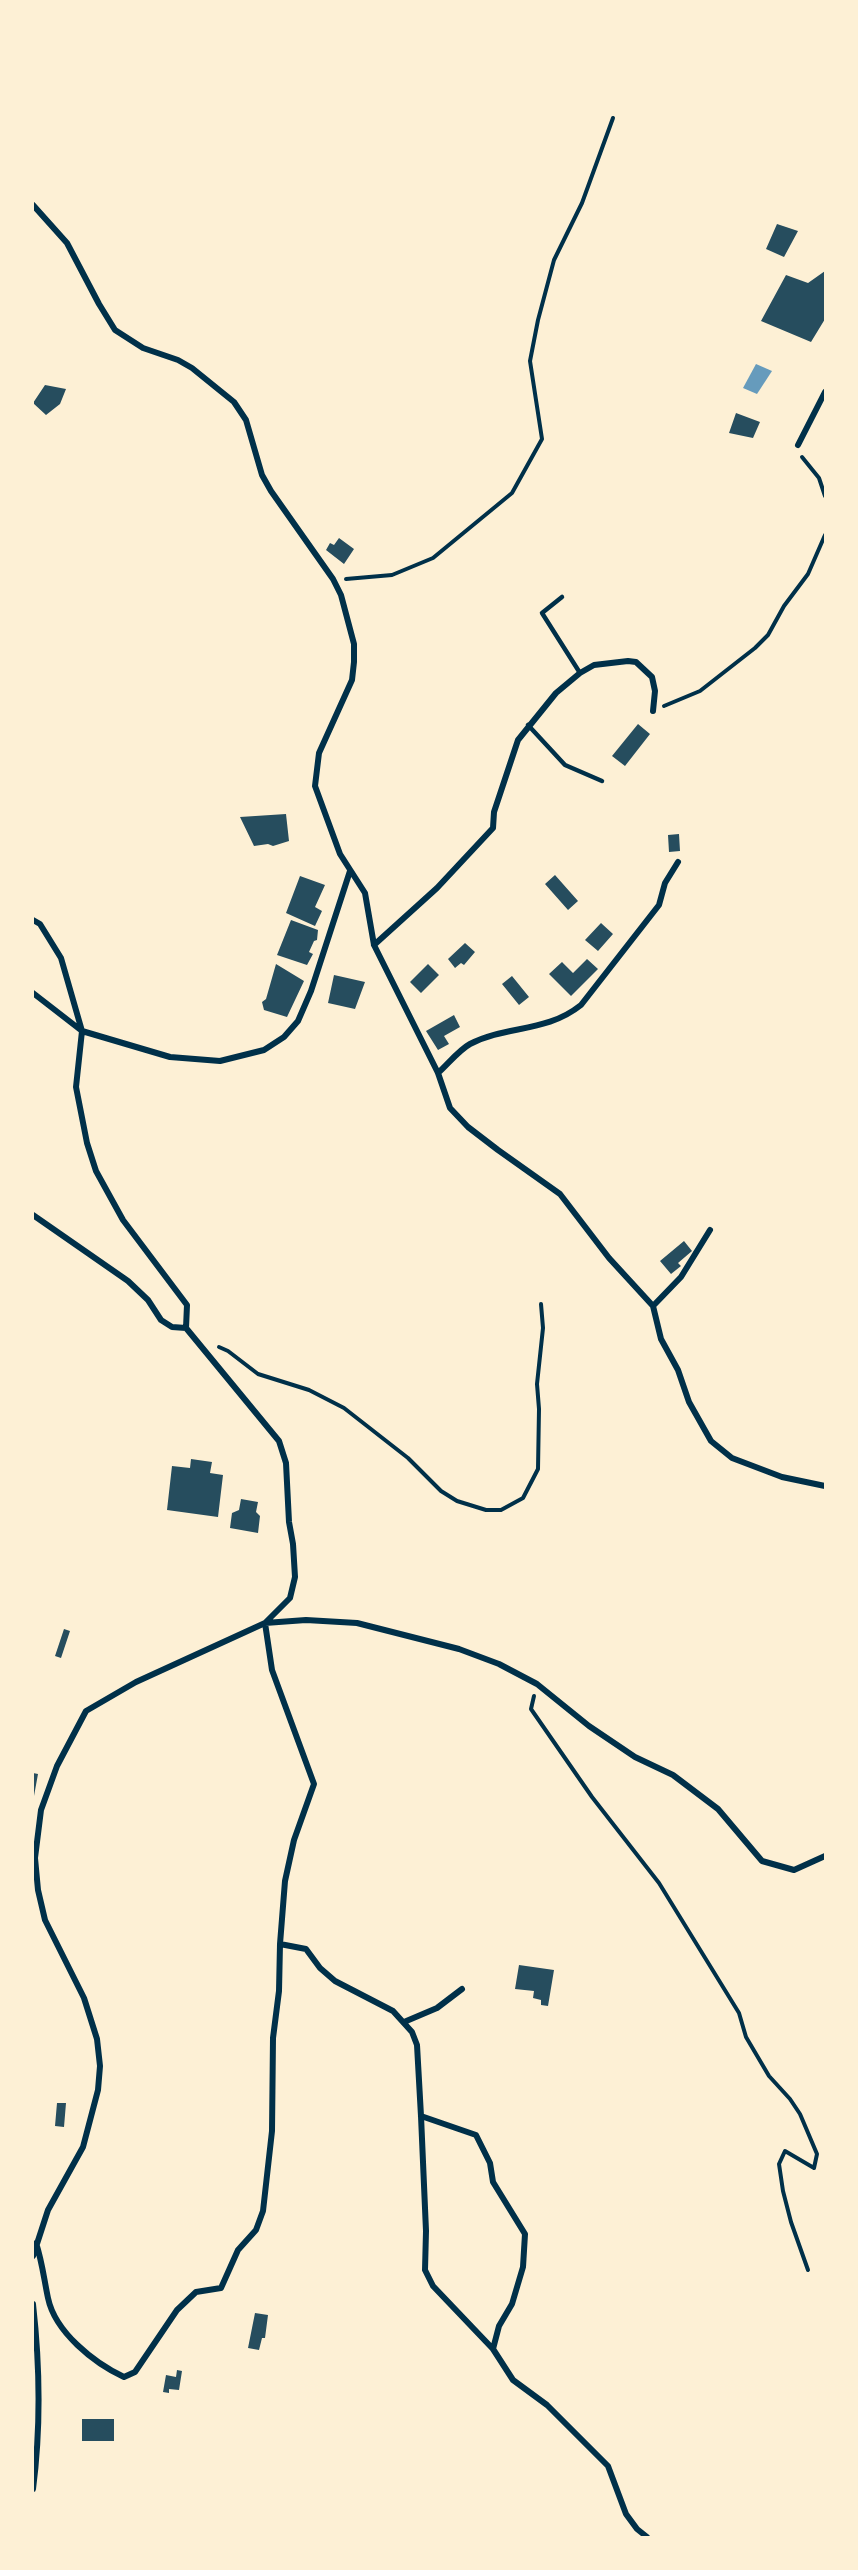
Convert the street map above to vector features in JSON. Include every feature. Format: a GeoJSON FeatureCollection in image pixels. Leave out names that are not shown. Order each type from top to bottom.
{"type":"FeatureCollection","features":[{"type":"Feature","properties":{"kind":"street"},"geometry":{"type":"LineString","coordinates":[[33,206],[67,243],[99,304],[116,330],[143,348],[178,360],[192,368],[234,402],[246,420],[262,475],[333,579],[349,619],[354,645],[354,662],[352,680],[319,753],[315,786],[326,820],[350,871],[365,893],[374,945],[438,1072],[450,1108],[483,1139],[560,1194],[609,1258],[653,1306],[662,1339],[678,1370],[689,1402],[711,1441],[732,1458],[782,1477],[825,1486]]}},
{"type":"Feature","properties":{"kind":"street"},"geometry":{"type":"LineString","coordinates":[[798,445],[825,392]]}},
{"type":"Feature","properties":{"kind":"street"},"geometry":{"type":"LineString","coordinates":[[374,945],[437,888],[493,828],[494,812],[518,740],[556,693],[580,673],[594,665],[636,662],[652,677],[655,691],[653,711]]}},
{"type":"Feature","properties":{"kind":"street"},"geometry":{"type":"LineString","coordinates":[[438,1072],[469,1045],[494,1036],[552,1023],[567,1016],[581,1005],[659,905],[665,883],[678,862]]}},
{"type":"Feature","properties":{"kind":"street"},"geometry":{"type":"LineString","coordinates":[[33,993],[82,1031],[170,1057],[220,1061],[264,1050],[284,1037],[298,1021],[311,991],[350,871]]}},
{"type":"Feature","properties":{"kind":"street"},"geometry":{"type":"LineString","coordinates":[[33,920],[40,924],[61,958],[82,1031],[76,1087],[87,1143],[96,1171],[123,1220],[187,1305],[186,1328],[279,1441],[286,1463],[295,1577],[290,1598],[265,1623]]}},
{"type":"Feature","properties":{"kind":"street"},"geometry":{"type":"LineString","coordinates":[[33,1215],[128,1281],[148,1300],[161,1320],[172,1326],[186,1328]]}},
{"type":"Feature","properties":{"kind":"street"},"geometry":{"type":"LineString","coordinates":[[653,1306],[681,1277],[710,1230]]}},
{"type":"Feature","properties":{"kind":"street"},"geometry":{"type":"LineString","coordinates":[[33,2256],[48,2210],[67,2179],[82,2147],[98,2090],[100,2066],[96,2039],[84,1998],[45,1920],[38,1890],[35,1858],[41,1810],[57,1766],[86,1711],[136,1682],[265,1623],[306,1620],[357,1623],[459,1649],[500,1664],[537,1684],[589,1726],[635,1757],[673,1775],[717,1809],[762,1861],[794,1870],[825,1856]]}},
{"type":"Feature","properties":{"kind":"street"},"geometry":{"type":"LineString","coordinates":[[36,2243],[44,2267],[48,2300],[62,2328],[100,2364],[124,2377],[135,2372],[177,2310],[196,2292],[221,2288],[238,2250],[256,2230],[263,2211],[272,2132],[273,2038],[279,1991],[285,1881],[294,1840],[314,1784],[272,1670],[265,1623]]}},
{"type":"Feature","properties":{"kind":"street"},"geometry":{"type":"LineString","coordinates":[[280,1944],[306,1949],[320,1968],[335,1981],[393,2011],[412,2032],[417,2045],[421,2116],[426,2231],[425,2270],[433,2286],[493,2349],[513,2380],[547,2405],[608,2466],[626,2514],[637,2529],[647,2537]]}},
{"type":"Feature","properties":{"kind":"street"},"geometry":{"type":"LineString","coordinates":[[404,2022],[437,2008],[462,1989]]}},
{"type":"Feature","properties":{"kind":"street"},"geometry":{"type":"LineString","coordinates":[[421,2116],[476,2135],[490,2163],[493,2182],[525,2234],[523,2267],[513,2304],[500,2326],[493,2349]]}},
{"type":"Feature","properties":{"kind":"street"},"geometry":{"type":"LineString","coordinates":[[33,2304],[38,2349],[39,2415],[33,2490]]}},
{"type":"Feature","properties":{"kind":"lane"},"geometry":{"type":"LineString","coordinates":[[562,597],[542,613],[580,673]]}},
{"type":"Feature","properties":{"kind":"lane"},"geometry":{"type":"LineString","coordinates":[[528,725],[565,765],[602,781]]}},
{"type":"Feature","properties":{"kind":"path"},"geometry":{"type":"LineString","coordinates":[[333,579],[392,575],[433,558],[512,493],[542,439],[530,361],[554,260],[582,203],[614,118]]}},
{"type":"Feature","properties":{"kind":"path"},"geometry":{"type":"LineString","coordinates":[[798,445],[799,454],[819,478],[825,496]]}},
{"type":"Feature","properties":{"kind":"path"},"geometry":{"type":"LineString","coordinates":[[653,711],[700,691],[761,642],[808,574],[825,535]]}},
{"type":"Feature","properties":{"kind":"path"},"geometry":{"type":"LineString","coordinates":[[198,1344],[211,1344],[228,1351],[258,1374],[309,1390],[332,1400],[408,1458],[441,1491],[457,1501],[486,1510],[501,1510],[523,1498],[538,1469],[537,1384],[543,1328],[541,1304]]}},
{"type":"Feature","properties":{"kind":"path"},"geometry":{"type":"LineString","coordinates":[[537,1684],[531,1709],[592,1797],[659,1883],[739,2013],[746,2037],[769,2076],[790,2099],[809,2134],[817,2154],[814,2168],[785,2151],[779,2164],[790,2222],[808,2270]]}},
{"type":"Feature","properties":{"kind":"water"},"geometry":{"type":"Polygon","coordinates":[[[756,364],[772,371],[757,394],[743,388],[756,364]]]}},
{"type":"Feature","properties":{"kind":"building"},"geometry":{"type":"Polygon","coordinates":[[[777,224],[798,231],[784,257],[766,249],[777,224]]]}},
{"type":"Feature","properties":{"kind":"building"},"geometry":{"type":"Polygon","coordinates":[[[825,271],[825,319],[811,342],[761,321],[786,275],[808,283],[825,271]]]}},
{"type":"Feature","properties":{"kind":"building"},"geometry":{"type":"Polygon","coordinates":[[[45,385],[66,389],[60,404],[46,415],[33,403],[45,385]]]}},
{"type":"Feature","properties":{"kind":"building"},"geometry":{"type":"Polygon","coordinates":[[[736,413],[760,422],[753,438],[729,433],[736,413]]]}},
{"type":"Feature","properties":{"kind":"building"},"geometry":{"type":"Polygon","coordinates":[[[339,538],[354,549],[344,564],[326,550],[330,543],[334,545],[339,538]]]}},
{"type":"Feature","properties":{"kind":"building"},"geometry":{"type":"Polygon","coordinates":[[[638,724],[650,734],[625,766],[612,756],[638,724]]]}},
{"type":"Feature","properties":{"kind":"building"},"geometry":{"type":"Polygon","coordinates":[[[286,814],[289,841],[273,846],[268,844],[254,846],[240,817],[286,814]]]}},
{"type":"Feature","properties":{"kind":"building"},"geometry":{"type":"Polygon","coordinates":[[[679,834],[680,851],[669,852],[668,835],[679,834]]]}},
{"type":"Feature","properties":{"kind":"building"},"geometry":{"type":"Polygon","coordinates":[[[555,875],[578,901],[568,910],[545,884],[555,875]]]}},
{"type":"Feature","properties":{"kind":"building"},"geometry":{"type":"Polygon","coordinates":[[[300,876],[325,885],[315,907],[322,911],[315,926],[286,913],[300,876]]]}},
{"type":"Feature","properties":{"kind":"building"},"geometry":{"type":"Polygon","coordinates":[[[291,920],[318,930],[317,940],[314,941],[309,952],[313,954],[307,965],[277,955],[291,920]]]}},
{"type":"Feature","properties":{"kind":"building"},"geometry":{"type":"Polygon","coordinates":[[[601,923],[613,934],[598,951],[585,940],[601,923]]]}},
{"type":"Feature","properties":{"kind":"building"},"geometry":{"type":"Polygon","coordinates":[[[465,943],[475,952],[464,965],[461,963],[455,968],[448,959],[465,943]]]}},
{"type":"Feature","properties":{"kind":"building"},"geometry":{"type":"Polygon","coordinates":[[[587,959],[598,969],[571,996],[549,974],[562,962],[573,973],[587,959]]]}},
{"type":"Feature","properties":{"kind":"building"},"geometry":{"type":"Polygon","coordinates":[[[276,964],[304,981],[287,1017],[264,1010],[262,1002],[266,999],[276,964]]]}},
{"type":"Feature","properties":{"kind":"building"},"geometry":{"type":"Polygon","coordinates":[[[428,964],[439,975],[421,993],[410,982],[428,964]]]}},
{"type":"Feature","properties":{"kind":"building"},"geometry":{"type":"Polygon","coordinates":[[[334,975],[365,982],[355,1009],[328,1003],[334,975]]]}},
{"type":"Feature","properties":{"kind":"building"},"geometry":{"type":"Polygon","coordinates":[[[512,976],[529,997],[519,1005],[502,984],[512,976]]]}},
{"type":"Feature","properties":{"kind":"building"},"geometry":{"type":"Polygon","coordinates":[[[454,1015],[460,1027],[444,1036],[449,1044],[438,1050],[426,1031],[454,1015]]]}},
{"type":"Feature","properties":{"kind":"building"},"geometry":{"type":"Polygon","coordinates":[[[684,1241],[692,1251],[678,1263],[681,1266],[671,1274],[660,1261],[684,1241]]]}},
{"type":"Feature","properties":{"kind":"building"},"geometry":{"type":"Polygon","coordinates":[[[191,1459],[212,1462],[210,1473],[223,1475],[218,1517],[167,1510],[172,1466],[190,1468],[191,1459]]]}},
{"type":"Feature","properties":{"kind":"building"},"geometry":{"type":"Polygon","coordinates":[[[241,1499],[258,1502],[256,1512],[260,1516],[258,1533],[230,1528],[232,1513],[239,1510],[241,1499]]]}},
{"type":"Feature","properties":{"kind":"building"},"geometry":{"type":"Polygon","coordinates":[[[64,1629],[70,1631],[61,1658],[55,1656],[64,1629]]]}},
{"type":"Feature","properties":{"kind":"building"},"geometry":{"type":"Polygon","coordinates":[[[33,1773],[38,1774],[34,1796],[33,1796],[33,1773]]]}},
{"type":"Feature","properties":{"kind":"building"},"geometry":{"type":"Polygon","coordinates":[[[519,1965],[554,1970],[548,2006],[541,2005],[541,2000],[533,1998],[534,1991],[515,1989],[519,1965]]]}},
{"type":"Feature","properties":{"kind":"building"},"geometry":{"type":"Polygon","coordinates":[[[57,2103],[66,2103],[64,2127],[55,2126],[57,2103]]]}},
{"type":"Feature","properties":{"kind":"building"},"geometry":{"type":"Polygon","coordinates":[[[255,2313],[268,2315],[265,2338],[262,2338],[259,2350],[248,2348],[255,2313]]]}},
{"type":"Feature","properties":{"kind":"building"},"geometry":{"type":"Polygon","coordinates":[[[177,2370],[182,2371],[179,2390],[169,2389],[169,2393],[163,2392],[166,2375],[176,2377],[177,2370]]]}},
{"type":"Feature","properties":{"kind":"building"},"geometry":{"type":"Polygon","coordinates":[[[82,2419],[114,2419],[114,2441],[82,2441],[82,2419]]]}}]}
